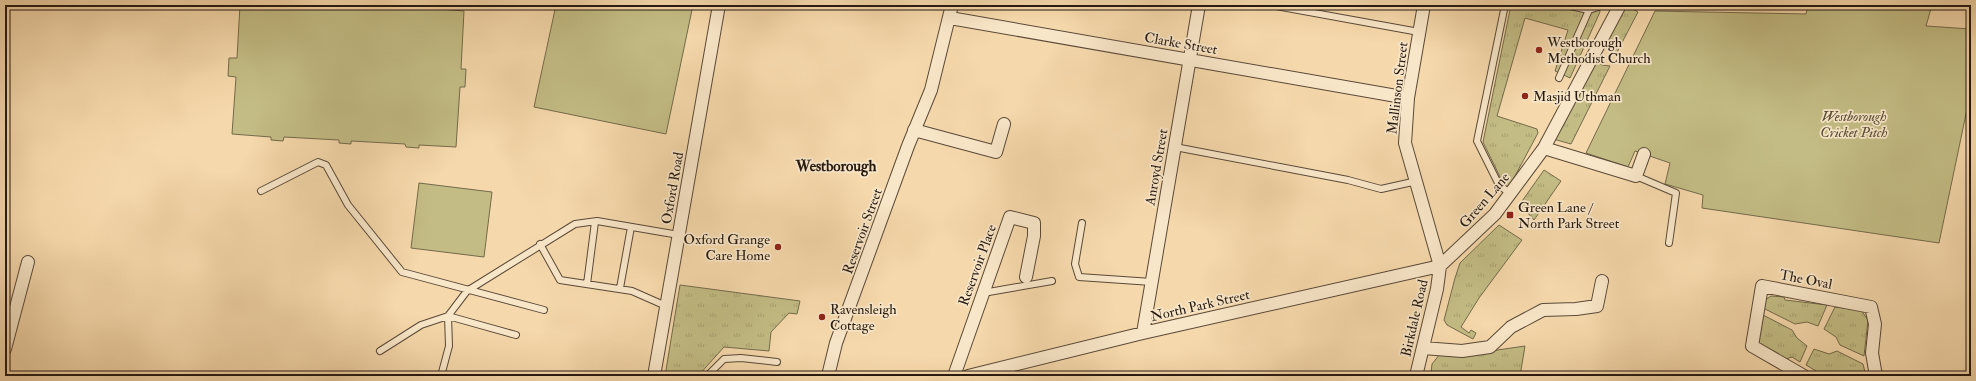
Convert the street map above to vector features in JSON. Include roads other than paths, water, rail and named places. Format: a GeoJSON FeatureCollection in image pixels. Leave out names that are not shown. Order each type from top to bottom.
{"type":"FeatureCollection","features":[{"type":"Feature","properties":{"kind":"street","name":"Oxford Road"},"geometry":{"type":"LineString","coordinates":[[654,376],[719,5]]}},
{"type":"Feature","properties":{"kind":"street","name":"Reservoir Street"},"geometry":{"type":"LineString","coordinates":[[828,376],[836,343],[914,130],[931,90],[952,5]]}},
{"type":"Feature","properties":{"kind":"street","name":"Anroyd Street"},"geometry":{"type":"LineString","coordinates":[[1143,333],[1199,5]]}},
{"type":"Feature","properties":{"kind":"street","name":"Mallinson Street"},"geometry":{"type":"LineString","coordinates":[[1424,5],[1408,98],[1405,143],[1440,266]]}},
{"type":"Feature","properties":{"kind":"street","name":"Green Lane"},"geometry":{"type":"LineString","coordinates":[[1440,266],[1474,236],[1512,195],[1544,148],[1620,5]]}},
{"type":"Feature","properties":{"kind":"street","name":"Clarke Street"},"geometry":{"type":"LineString","coordinates":[[950,18],[1408,98]]}},
{"type":"Feature","properties":{"kind":"street"},"geometry":{"type":"LineString","coordinates":[[914,130],[996,152],[1004,124]]}},
{"type":"Feature","properties":{"kind":"street"},"geometry":{"type":"LineString","coordinates":[[1544,148],[1636,176],[1644,154]]}},
{"type":"Feature","properties":{"kind":"street","name":"Reservoir Place"},"geometry":{"type":"LineString","coordinates":[[954,376],[1010,217],[1034,223],[1034,236],[1026,277]]}},
{"type":"Feature","properties":{"kind":"street"},"geometry":{"type":"LineString","coordinates":[[5,349],[28,262]]}},
{"type":"Feature","properties":{"kind":"street","name":"North Park Street"},"geometry":{"type":"LineString","coordinates":[[968,376],[1143,333],[1440,266]]}},
{"type":"Feature","properties":{"kind":"street","name":"Birkdale Road"},"geometry":{"type":"LineString","coordinates":[[1416,376],[1437,289],[1440,266]]}},
{"type":"Feature","properties":{"kind":"street"},"geometry":{"type":"LineString","coordinates":[[1423,348],[1462,351],[1490,347],[1511,327],[1543,310],[1576,309],[1597,306],[1602,281]]}},
{"type":"Feature","properties":{"kind":"street","name":"The Oval"},"geometry":{"type":"LineString","coordinates":[[1804,376],[1752,346],[1762,286],[1871,307],[1875,324],[1872,353],[1876,376]]}},
{"type":"Feature","properties":{"kind":"lane"},"geometry":{"type":"LineString","coordinates":[[1270,5],[1419,32]]}},
{"type":"Feature","properties":{"kind":"lane"},"geometry":{"type":"LineString","coordinates":[[1505,5],[1477,141],[1499,185],[1512,195]]}},
{"type":"Feature","properties":{"kind":"lane"},"geometry":{"type":"LineString","coordinates":[[1565,5],[1588,10],[1604,5]]}},
{"type":"Feature","properties":{"kind":"lane"},"geometry":{"type":"LineString","coordinates":[[1559,78],[1588,10]]}},
{"type":"Feature","properties":{"kind":"lane"},"geometry":{"type":"LineString","coordinates":[[1175,147],[1348,180],[1381,189],[1417,181]]}},
{"type":"Feature","properties":{"kind":"lane"},"geometry":{"type":"LineString","coordinates":[[261,191],[318,162],[326,165],[348,205],[402,272],[467,291],[544,310]]}},
{"type":"Feature","properties":{"kind":"lane"},"geometry":{"type":"LineString","coordinates":[[1636,176],[1676,194],[1669,243]]}},
{"type":"Feature","properties":{"kind":"lane"},"geometry":{"type":"LineString","coordinates":[[442,376],[449,346],[448,316],[467,291],[540,244],[574,224],[595,222],[679,235]]}},
{"type":"Feature","properties":{"kind":"lane"},"geometry":{"type":"LineString","coordinates":[[587,284],[595,222]]}},
{"type":"Feature","properties":{"kind":"lane"},"geometry":{"type":"LineString","coordinates":[[1082,223],[1075,264],[1079,277],[1152,282]]}},
{"type":"Feature","properties":{"kind":"lane"},"geometry":{"type":"LineString","coordinates":[[620,288],[631,227]]}},
{"type":"Feature","properties":{"kind":"lane"},"geometry":{"type":"LineString","coordinates":[[540,244],[560,280],[620,288],[643,295],[666,306]]}},
{"type":"Feature","properties":{"kind":"lane"},"geometry":{"type":"LineString","coordinates":[[983,293],[1052,281]]}},
{"type":"Feature","properties":{"kind":"lane"},"geometry":{"type":"LineString","coordinates":[[380,351],[421,324],[448,316],[516,335]]}},
{"type":"Feature","properties":{"kind":"lane"},"geometry":{"type":"LineString","coordinates":[[706,376],[724,359],[742,358],[777,362]]}},
{"type":"Feature","properties":{"kind":"place","name":"Westborough Methodist Church"},"geometry":{"type":"Point","coordinates":[1539,50]}},
{"type":"Feature","properties":{"kind":"place","name":"Masjid Uthman"},"geometry":{"type":"Point","coordinates":[1525,96]}},
{"type":"Feature","properties":{"kind":"place","name":"Green Lane / North Park Street"},"geometry":{"type":"Point","coordinates":[1510,215]}},
{"type":"Feature","properties":{"kind":"place","name":"Oxford Grange Care Home"},"geometry":{"type":"Point","coordinates":[778,247]}},
{"type":"Feature","properties":{"kind":"place","name":"Ravensleigh Cottage"},"geometry":{"type":"Point","coordinates":[822,317]}},
{"type":"Feature","properties":{"kind":"district","name":"Westborough"},"geometry":{"type":"Point","coordinates":[836,166]}},
{"type":"Feature","properties":{"kind":"park label","name":"Westborough Cricket Pitch"},"geometry":{"type":"Point","coordinates":[1854,124]}}]}
